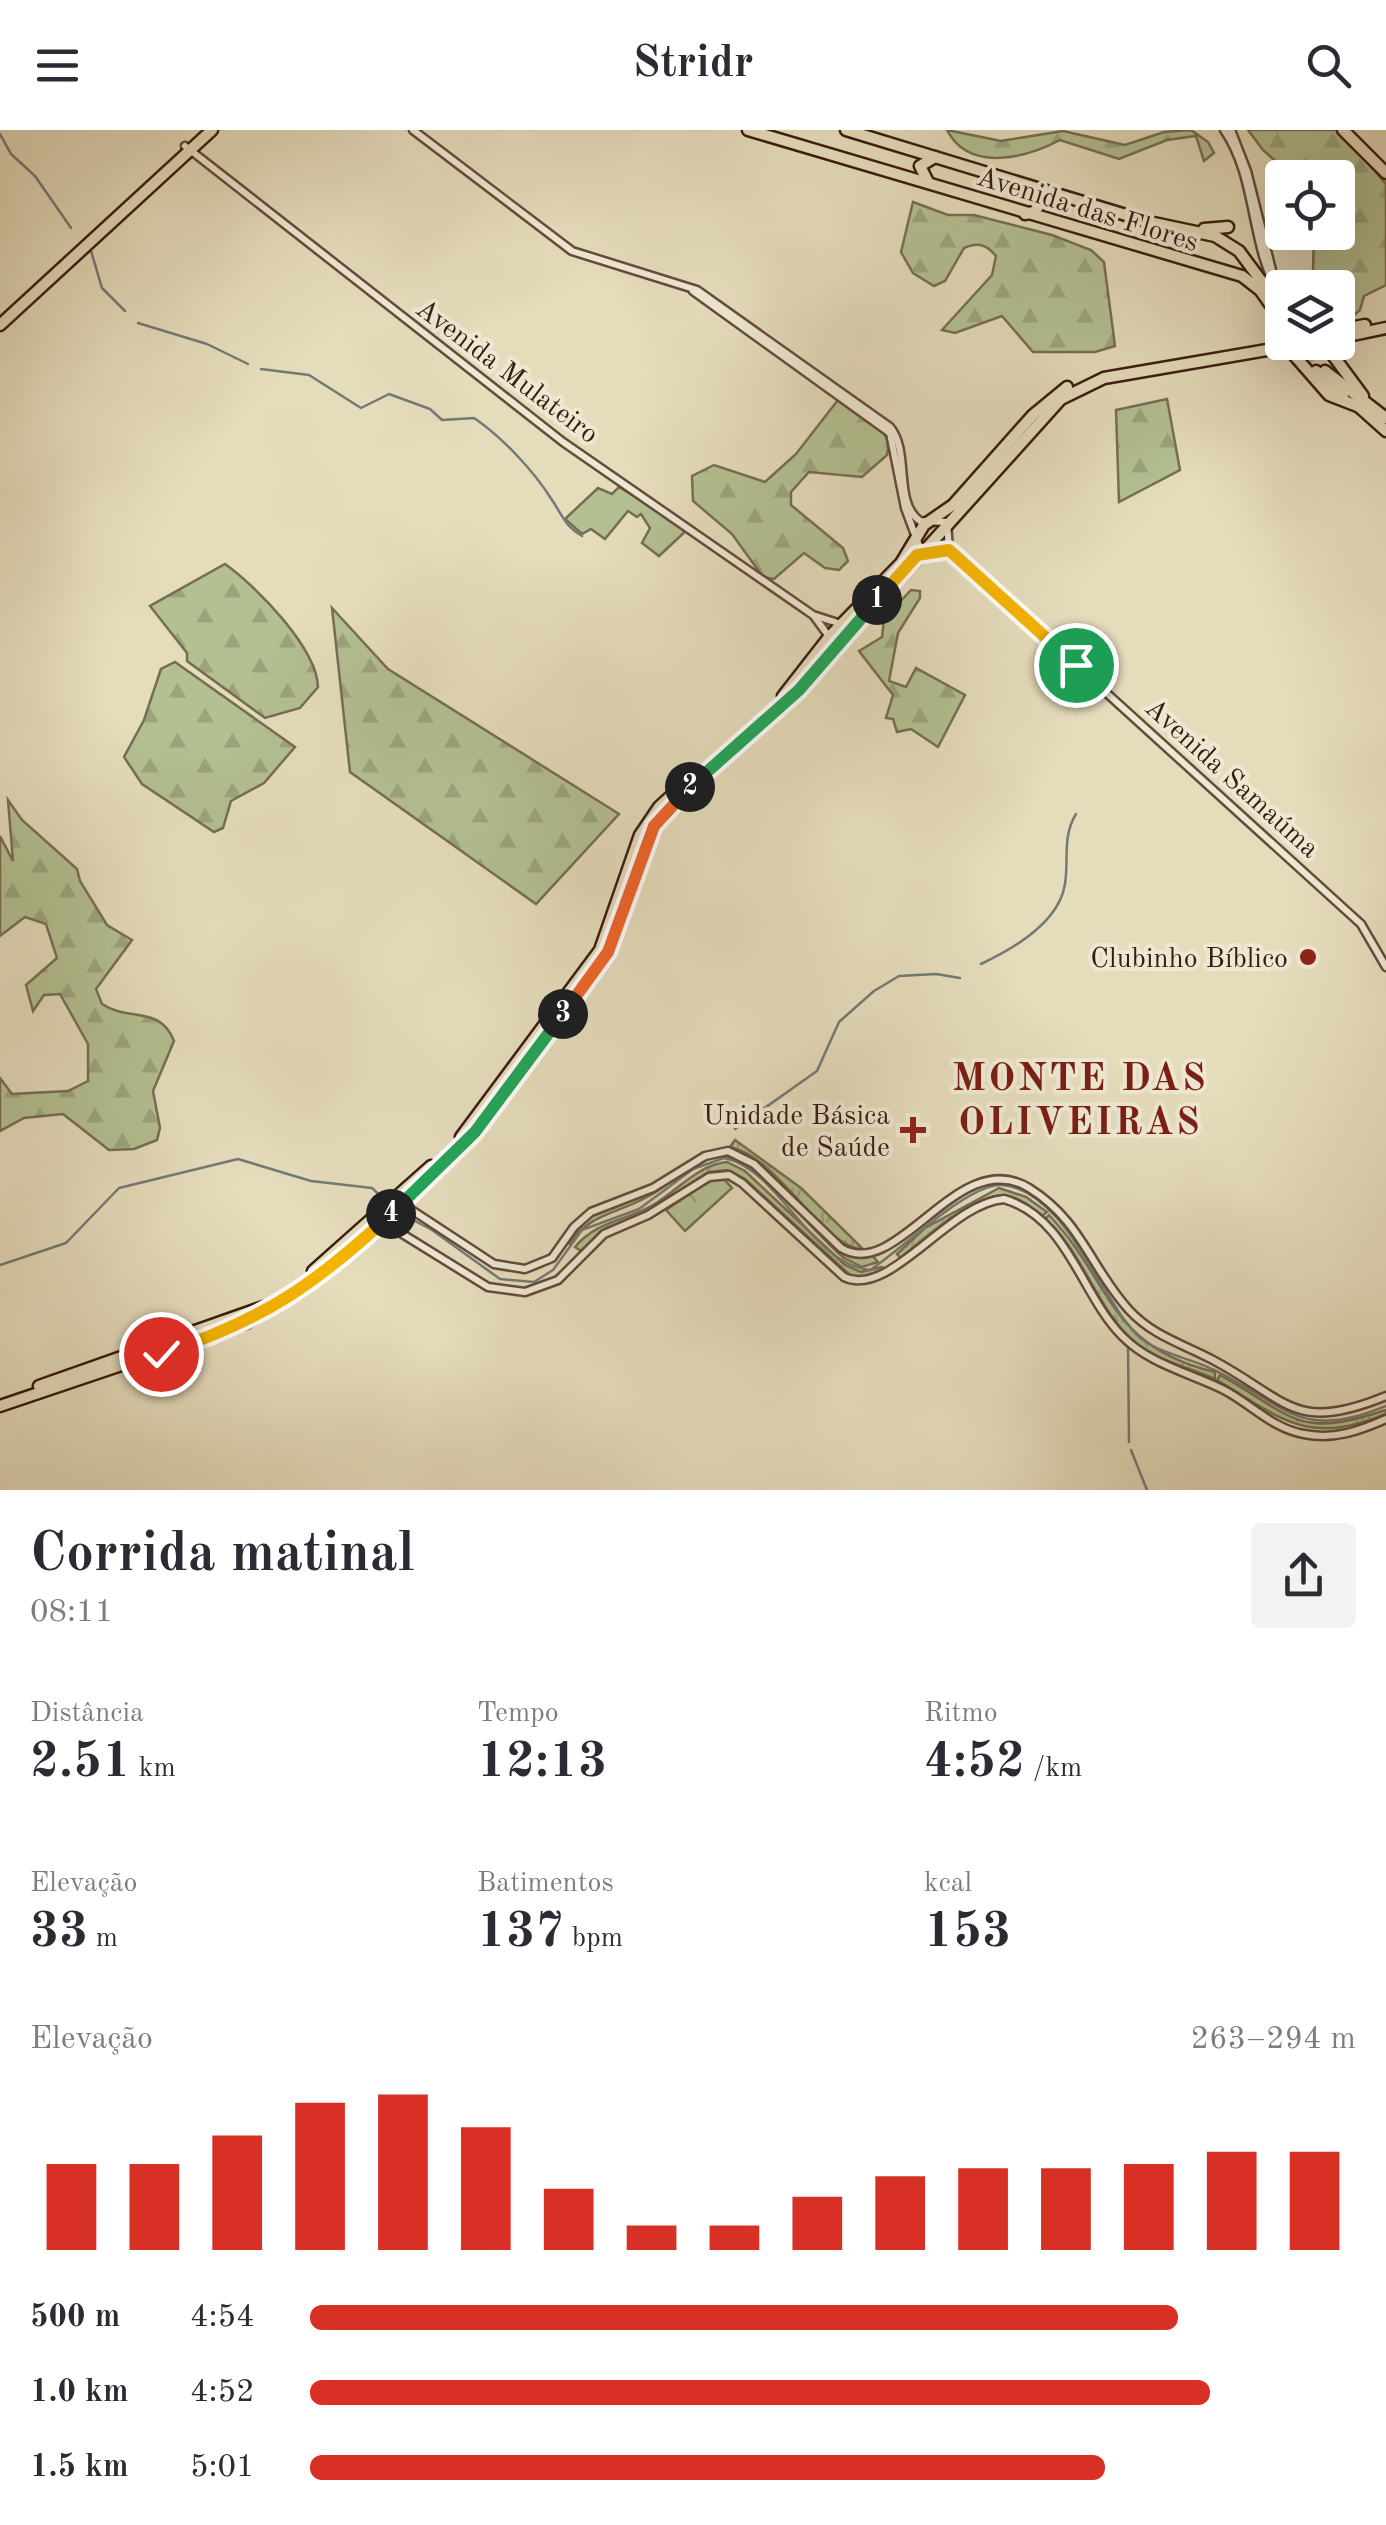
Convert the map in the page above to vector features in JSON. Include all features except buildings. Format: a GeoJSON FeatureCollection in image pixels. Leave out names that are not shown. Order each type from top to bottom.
{"type":"FeatureCollection","features":[{"type":"Feature","properties":{"kind":"main road"},"geometry":{"type":"LineString","coordinates":[[0,326],[203,130]]}},
{"type":"Feature","properties":{"kind":"main road"},"geometry":{"type":"LineString","coordinates":[[0,318],[187,148],[212,130]]}},
{"type":"Feature","properties":{"kind":"main road","name":"Avenida das Flores"},"geometry":{"type":"LineString","coordinates":[[748,130],[1242,276],[1265,297]]}},
{"type":"Feature","properties":{"kind":"main road","name":"Avenida das Flores"},"geometry":{"type":"LineString","coordinates":[[846,130],[1149,222],[1196,230],[1236,248],[1265,288]]}},
{"type":"Feature","properties":{"kind":"main road"},"geometry":{"type":"LineString","coordinates":[[1347,130],[1386,170]]}},
{"type":"Feature","properties":{"kind":"main road"},"geometry":{"type":"LineString","coordinates":[[928,182],[920,166],[936,156]]}},
{"type":"Feature","properties":{"kind":"main road"},"geometry":{"type":"LineString","coordinates":[[1024,214],[1034,212],[1041,203],[1028,185]]}},
{"type":"Feature","properties":{"kind":"main road"},"geometry":{"type":"LineString","coordinates":[[1196,230],[1228,228]]}},
{"type":"Feature","properties":{"kind":"main road"},"geometry":{"type":"LineString","coordinates":[[1355,331],[1386,325]]}},
{"type":"Feature","properties":{"kind":"main road"},"geometry":{"type":"LineString","coordinates":[[0,1402],[246,1324],[299,1292],[400,1202],[467,1130],[600,950],[636,843],[658,806],[773,706],[901,563],[930,520],[953,505],[1058,396],[1104,378],[1265,348]]}},
{"type":"Feature","properties":{"kind":"main road"},"geometry":{"type":"LineString","coordinates":[[1299,360],[1330,395],[1361,402],[1386,418]]}},
{"type":"Feature","properties":{"kind":"main road"},"geometry":{"type":"LineString","coordinates":[[1336,360],[1361,402]]}},
{"type":"Feature","properties":{"kind":"main road"},"geometry":{"type":"LineString","coordinates":[[1318,368],[1361,402],[1386,431]]}},
{"type":"Feature","properties":{"kind":"main road"},"geometry":{"type":"LineString","coordinates":[[845,628],[923,552],[1029,426]]}},
{"type":"Feature","properties":{"kind":"street"},"geometry":{"type":"LineString","coordinates":[[413,130],[572,250],[693,291],[733,314],[890,427],[908,511],[923,552],[949,550],[949,523],[916,519],[908,511]]}},
{"type":"Feature","properties":{"kind":"street"},"geometry":{"type":"LineString","coordinates":[[1228,130],[1268,270]]}},
{"type":"Feature","properties":{"kind":"street","name":"Avenida Mulateiro"},"geometry":{"type":"LineString","coordinates":[[187,148],[563,442],[813,616],[845,628]]}},
{"type":"Feature","properties":{"kind":"street","name":"Avenida Samaúma"},"geometry":{"type":"LineString","coordinates":[[949,550],[1362,924],[1386,967]]}},
{"type":"Feature","properties":{"kind":"street","name":"Avenida Mulateiro"},"geometry":{"type":"LineString","coordinates":[[813,616],[833,641]]}},
{"type":"Feature","properties":{"kind":"street"},"geometry":{"type":"LineString","coordinates":[[400,1202],[499,1267],[526,1269],[555,1255],[574,1227],[591,1212],[653,1188],[705,1156],[728,1151],[754,1164],[843,1250],[864,1255],[882,1249],[933,1210],[977,1185],[1007,1180],[1026,1186],[1060,1211],[1129,1310],[1172,1343],[1210,1358],[1277,1402],[1313,1414],[1343,1413],[1386,1396]]}},
{"type":"Feature","properties":{"kind":"street"},"geometry":{"type":"LineString","coordinates":[[379,1217],[488,1287],[533,1291],[570,1271],[604,1234],[648,1214],[709,1177],[725,1175],[742,1183],[844,1277],[866,1282],[888,1273],[956,1218],[1004,1199],[1027,1210],[1058,1239],[1110,1320],[1143,1354],[1219,1388],[1293,1432],[1340,1435],[1386,1420]]}},
{"type":"Feature","properties":{"kind":"green space"},"geometry":{"type":"Polygon","coordinates":[[[947,130],[1001,141],[1063,131],[1125,145],[1164,132],[1191,130],[1208,142],[1214,153],[1204,161],[1196,136],[1167,140],[1119,159],[1060,140],[1015,156],[983,157],[957,144],[947,130]]]}},
{"type":"Feature","properties":{"kind":"green space"},"geometry":{"type":"Polygon","coordinates":[[[1248,130],[1339,130],[1386,184],[1386,285],[1364,296],[1355,314],[1355,270],[1313,270],[1314,250],[1355,250],[1355,160],[1274,160],[1248,130]]]}},
{"type":"Feature","properties":{"kind":"green space"},"geometry":{"type":"Polygon","coordinates":[[[913,202],[948,215],[974,215],[1052,235],[1091,250],[1104,262],[1115,346],[1095,352],[1033,352],[1002,316],[955,333],[942,330],[992,275],[996,256],[981,245],[964,248],[945,281],[934,286],[913,273],[901,252],[913,202]]]}},
{"type":"Feature","properties":{"kind":"green space"},"geometry":{"type":"Polygon","coordinates":[[[1167,399],[1180,470],[1119,502],[1116,410],[1167,399]]]}},
{"type":"Feature","properties":{"kind":"green space"},"geometry":{"type":"Polygon","coordinates":[[[838,400],[883,432],[889,443],[887,455],[862,477],[809,472],[791,492],[791,505],[843,548],[848,561],[839,570],[825,568],[804,553],[774,579],[763,577],[732,534],[693,501],[692,476],[714,465],[765,482],[796,454],[838,400]]]}},
{"type":"Feature","properties":{"kind":"green space"},"geometry":{"type":"Polygon","coordinates":[[[619,487],[688,529],[659,556],[642,543],[650,528],[641,514],[637,517],[628,511],[605,539],[591,529],[582,534],[565,519],[598,488],[612,494],[619,487]]]}},
{"type":"Feature","properties":{"kind":"green space"},"geometry":{"type":"Polygon","coordinates":[[[225,564],[268,602],[307,654],[318,687],[300,708],[265,718],[187,661],[187,653],[150,606],[225,564]]]}},
{"type":"Feature","properties":{"kind":"green space"},"geometry":{"type":"Polygon","coordinates":[[[911,590],[920,591],[920,598],[898,633],[889,681],[906,687],[916,668],[965,695],[938,747],[911,729],[897,732],[893,719],[886,718],[893,695],[859,651],[882,637],[884,619],[911,590]]]}},
{"type":"Feature","properties":{"kind":"green space"},"geometry":{"type":"Polygon","coordinates":[[[332,608],[388,669],[619,814],[536,904],[350,772],[332,608]]]}},
{"type":"Feature","properties":{"kind":"green space"},"geometry":{"type":"Polygon","coordinates":[[[175,662],[295,747],[264,783],[231,801],[223,828],[214,832],[142,784],[124,757],[144,720],[161,669],[175,662]]]}},
{"type":"Feature","properties":{"kind":"green space"},"geometry":{"type":"Polygon","coordinates":[[[8,800],[22,820],[77,869],[80,881],[107,925],[132,940],[96,989],[102,1004],[152,1018],[168,1030],[174,1041],[153,1091],[160,1128],[157,1140],[134,1149],[109,1150],[63,1114],[24,1118],[0,1131],[0,1078],[12,1094],[68,1091],[88,1081],[88,1044],[60,994],[44,995],[33,1011],[26,985],[57,958],[46,924],[25,917],[0,936],[0,836],[13,861],[8,800]]]}},
{"type":"Feature","properties":{"kind":"green space"},"geometry":{"type":"Polygon","coordinates":[[[735,1140],[801,1188],[864,1250],[832,1234],[766,1167],[730,1147],[735,1140]]]}},
{"type":"Feature","properties":{"kind":"green space"},"geometry":{"type":"Polygon","coordinates":[[[723,1152],[742,1157],[840,1248],[857,1256],[872,1255],[878,1262],[862,1267],[844,1258],[744,1165],[713,1157],[647,1197],[595,1220],[570,1244],[567,1242],[596,1211],[635,1198],[699,1160],[723,1152]]]}},
{"type":"Feature","properties":{"kind":"green space"},"geometry":{"type":"Polygon","coordinates":[[[727,1162],[745,1171],[845,1265],[861,1272],[882,1267],[885,1270],[863,1278],[850,1275],[745,1179],[727,1170],[709,1172],[643,1214],[606,1228],[581,1251],[575,1247],[604,1225],[647,1208],[699,1172],[727,1162]]]}},
{"type":"Feature","properties":{"kind":"green space"},"geometry":{"type":"Polygon","coordinates":[[[723,1178],[732,1188],[685,1231],[666,1210],[709,1180],[723,1178]]]}},
{"type":"Feature","properties":{"kind":"green space"},"geometry":{"type":"Polygon","coordinates":[[[999,1188],[1026,1197],[1047,1212],[1042,1216],[1018,1199],[996,1196],[967,1208],[900,1258],[897,1254],[925,1228],[999,1188]]]}},
{"type":"Feature","properties":{"kind":"green space"},"geometry":{"type":"Polygon","coordinates":[[[1049,1215],[1132,1329],[1180,1361],[1215,1372],[1215,1379],[1155,1355],[1123,1331],[1070,1248],[1045,1219],[1049,1215]]]}},
{"type":"Feature","properties":{"kind":"green space"},"geometry":{"type":"Polygon","coordinates":[[[1220,1375],[1281,1412],[1313,1423],[1356,1419],[1386,1410],[1386,1414],[1336,1428],[1297,1424],[1217,1380],[1220,1375]]]}},
{"type":"Feature","properties":{"kind":"waterway"},"geometry":{"type":"LineString","coordinates":[[0,134],[11,154],[35,176],[71,228]]}},
{"type":"Feature","properties":{"kind":"waterway"},"geometry":{"type":"LineString","coordinates":[[91,251],[102,288],[125,311]]}},
{"type":"Feature","properties":{"kind":"waterway"},"geometry":{"type":"LineString","coordinates":[[138,323],[207,344],[248,364]]}},
{"type":"Feature","properties":{"kind":"waterway"},"geometry":{"type":"LineString","coordinates":[[261,369],[309,375],[361,408],[389,394],[430,409],[442,420],[474,418],[517,455],[567,524],[582,536]]}},
{"type":"Feature","properties":{"kind":"waterway"},"geometry":{"type":"LineString","coordinates":[[981,964],[1033,933],[1054,911],[1065,884],[1067,839],[1076,814]]}},
{"type":"Feature","properties":{"kind":"waterway"},"geometry":{"type":"LineString","coordinates":[[735,1129],[817,1071],[839,1022],[874,991],[899,976],[936,974],[960,978]]}},
{"type":"Feature","properties":{"kind":"waterway"},"geometry":{"type":"LineString","coordinates":[[398,1212],[432,1230],[500,1279],[534,1282],[553,1270],[582,1230],[639,1209],[693,1169],[724,1158],[744,1165],[762,1179],[830,1251],[849,1264],[870,1270],[953,1206],[988,1187],[1002,1185],[1024,1191],[1062,1224],[1122,1317],[1152,1346],[1212,1369],[1275,1405],[1311,1420],[1332,1421],[1386,1406]]}},
{"type":"Feature","properties":{"kind":"waterway"},"geometry":{"type":"LineString","coordinates":[[0,1265],[66,1243],[119,1188],[238,1159],[311,1181],[372,1188],[385,1200]]}},
{"type":"Feature","properties":{"kind":"waterway"},"geometry":{"type":"LineString","coordinates":[[1128,1346],[1129,1442]]}},
{"type":"Feature","properties":{"kind":"waterway"},"geometry":{"type":"LineString","coordinates":[[1131,1450],[1147,1490]]}},
{"type":"Feature","properties":{"kind":"tunnel"},"geometry":{"type":"LineString","coordinates":[[1309,360],[1315,370]]}},
{"type":"Feature","properties":{"kind":"place","name":"Clubinho Bíblico"},"geometry":{"type":"Point","coordinates":[1308,957]}},
{"type":"Feature","properties":{"kind":"place","name":"Unidade Básica de Saúde"},"geometry":{"type":"Point","coordinates":[913,1130]}},
{"type":"Feature","properties":{"kind":"district","name":"MONTE DAS OLIVEIRAS"},"geometry":{"type":"Point","coordinates":[1080,1099]}},
{"type":"Feature","properties":{"kind":"route"},"geometry":{"type":"LineString","coordinates":[[161,1354],[246,1324],[290,1298],[385,1220],[475,1132],[606,954],[654,826],[680,797],[799,690],[917,555],[949,550],[1076,665]]}}]}
